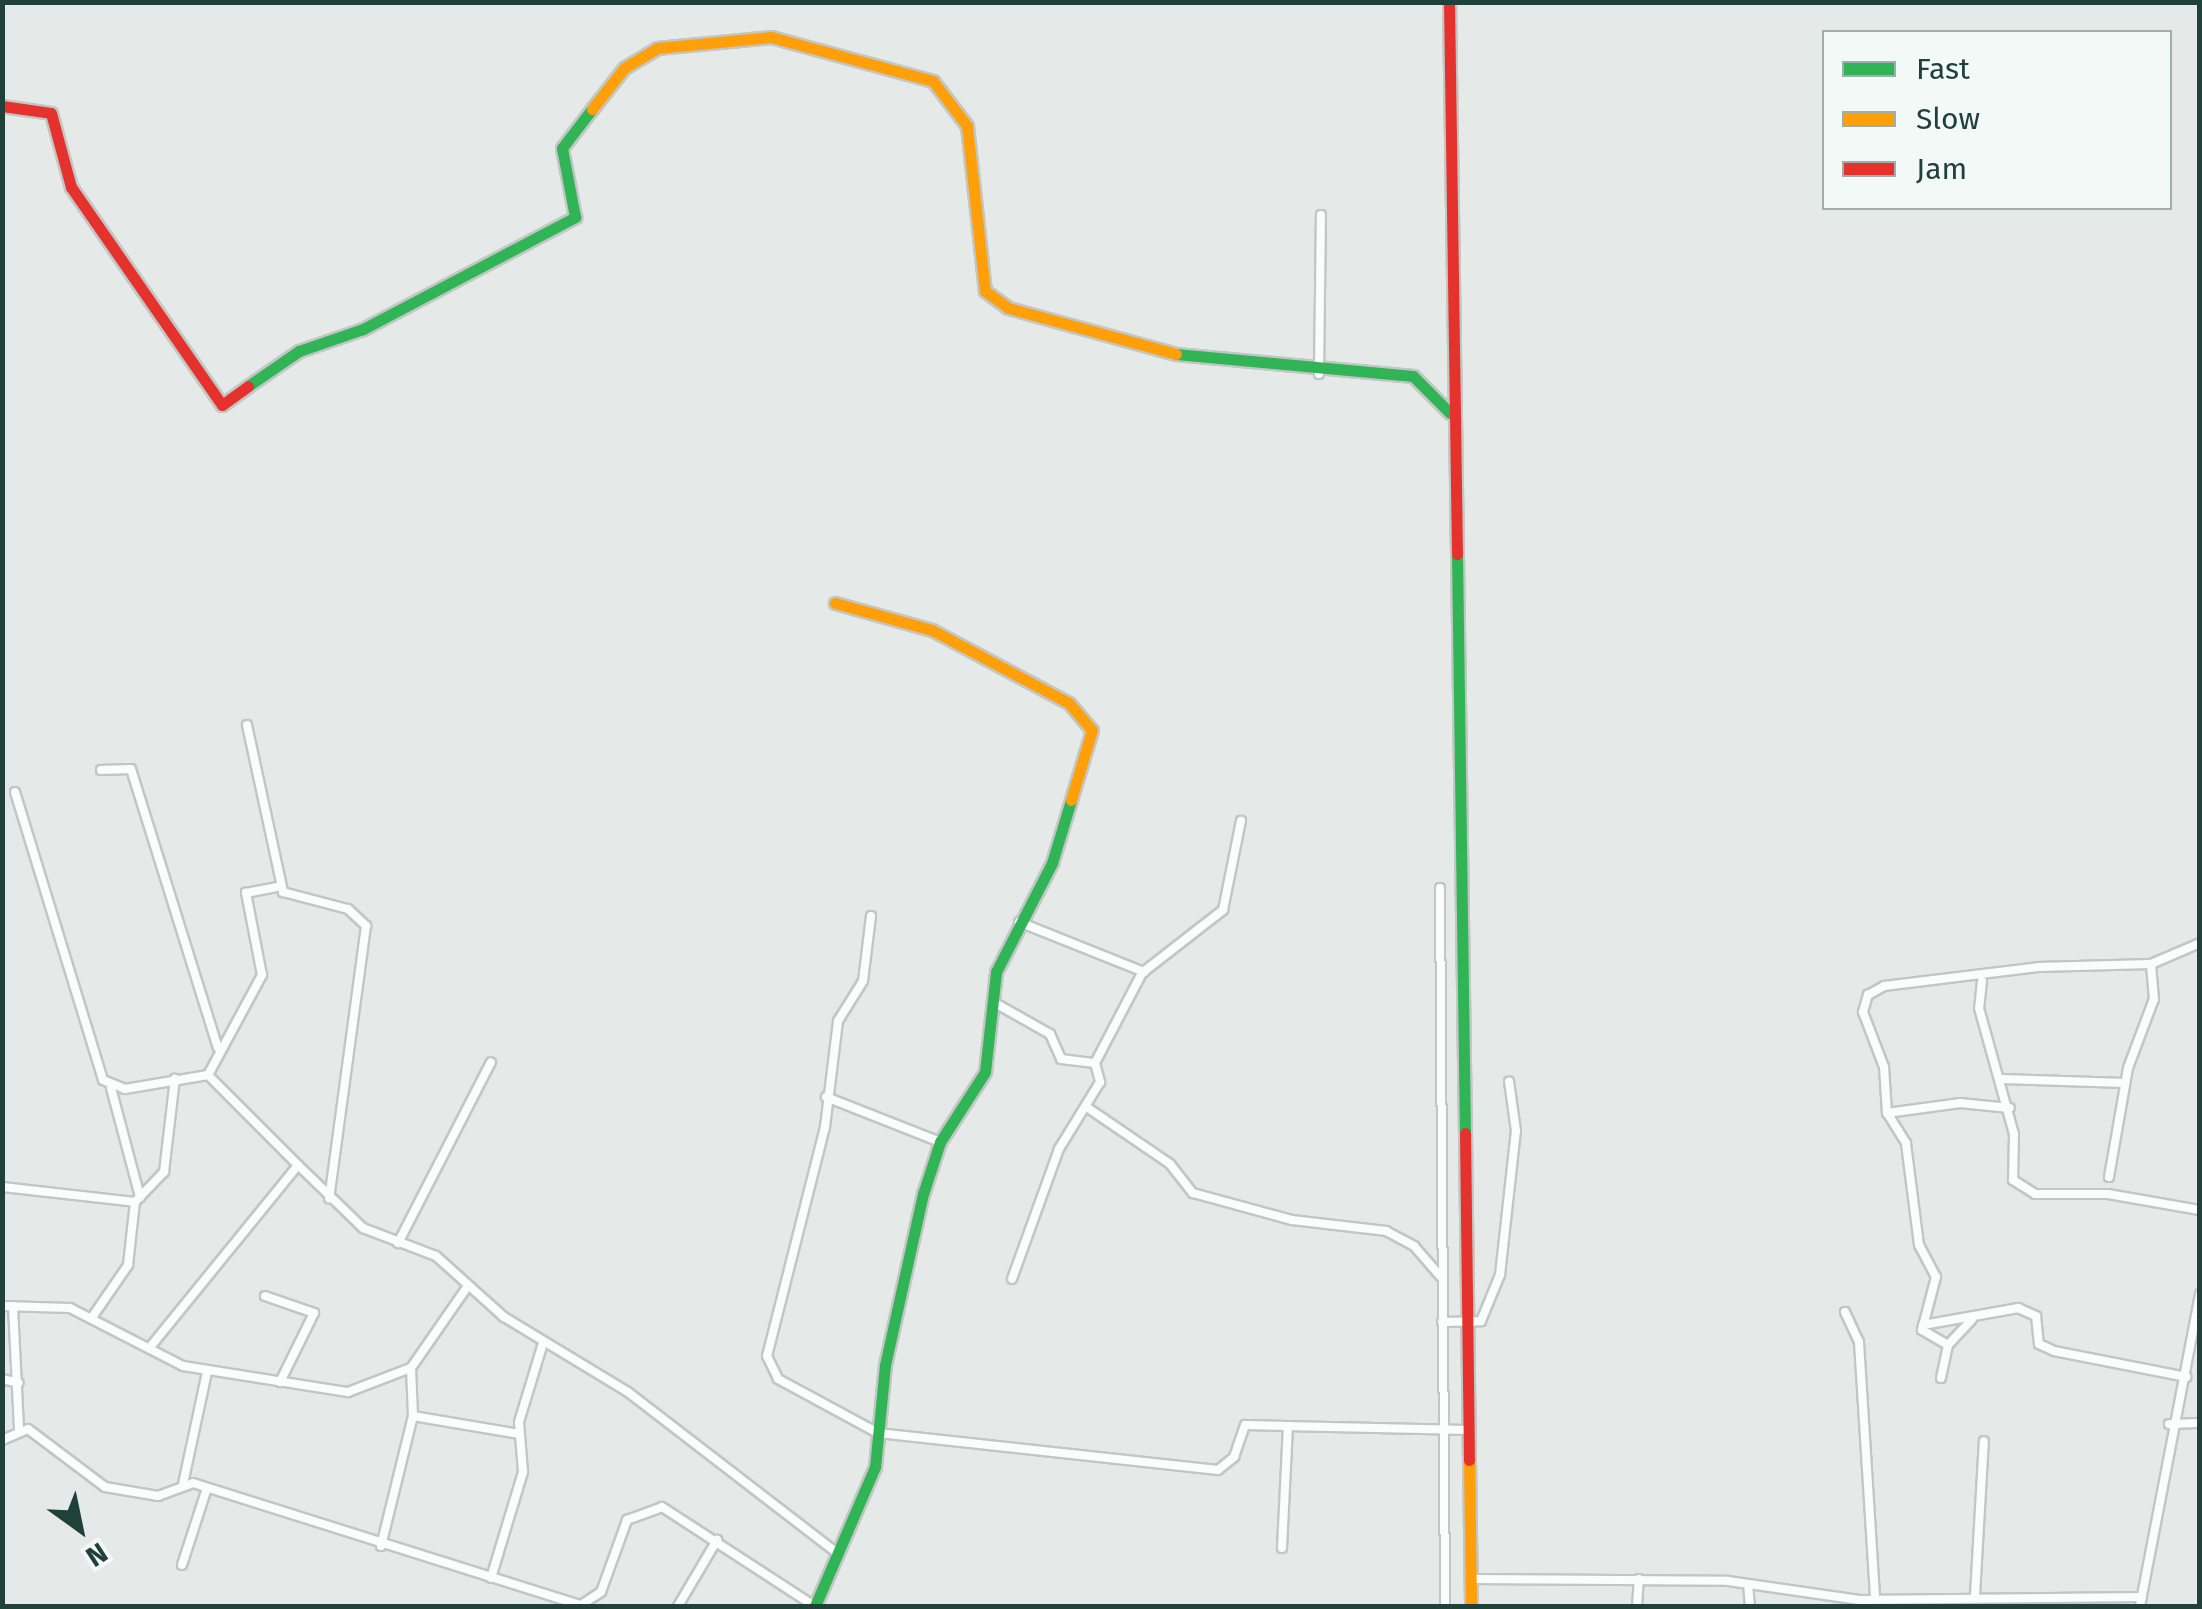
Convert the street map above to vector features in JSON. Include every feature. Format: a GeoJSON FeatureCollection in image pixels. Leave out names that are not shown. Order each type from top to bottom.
{"type":"FeatureCollection","features":[{"type":"Feature","properties":{"kind":"street"},"geometry":{"type":"LineString","coordinates":[[1449,2],[1450,413],[1467,1321],[1464,1430],[1472,1606]]}},
{"type":"Feature","properties":{"kind":"street"},"geometry":{"type":"LineString","coordinates":[[2,106],[51,112],[70,187],[222,405],[299,351],[363,328],[575,217],[566,136],[624,68],[657,48],[772,37],[933,81],[967,126],[978,265],[994,300],[1158,352],[1319,374],[1413,376],[1450,413]]}},
{"type":"Feature","properties":{"kind":"street"},"geometry":{"type":"LineString","coordinates":[[1319,374],[1321,215]]}},
{"type":"Feature","properties":{"kind":"street"},"geometry":{"type":"LineString","coordinates":[[19,1429],[105,1487],[158,1496],[183,1484],[207,1488],[491,1578],[594,1600],[627,1520],[648,1507],[716,1540],[814,1606],[859,1520],[878,1433],[900,1281],[940,1142],[986,1072],[996,972],[1062,839],[1086,766],[1088,719],[932,630],[835,603]]}},
{"type":"Feature","properties":{"kind":"street"},"geometry":{"type":"LineString","coordinates":[[247,725],[281,886],[288,896],[348,909],[366,926],[328,1198]]}},
{"type":"Feature","properties":{"kind":"street"},"geometry":{"type":"LineString","coordinates":[[101,770],[131,770],[218,1048]]}},
{"type":"Feature","properties":{"kind":"street"},"geometry":{"type":"LineString","coordinates":[[15,792],[111,1088],[137,1199],[128,1265],[93,1316]]}},
{"type":"Feature","properties":{"kind":"street"},"geometry":{"type":"LineString","coordinates":[[1012,1279],[1059,1150],[1088,1108],[1100,1082],[1095,1063],[1144,972],[1223,910],[1241,821]]}},
{"type":"Feature","properties":{"kind":"street"},"geometry":{"type":"LineString","coordinates":[[208,1076],[218,1048],[262,975],[246,893],[281,886]]}},
{"type":"Feature","properties":{"kind":"street"},"geometry":{"type":"LineString","coordinates":[[1440,888],[1445,1606]]}},
{"type":"Feature","properties":{"kind":"street"},"geometry":{"type":"LineString","coordinates":[[871,916],[863,981],[838,1020],[826,1098],[767,1356],[796,1396],[878,1433],[1218,1470],[1234,1457],[1245,1425],[1464,1430]]}},
{"type":"Feature","properties":{"kind":"street"},"geometry":{"type":"LineString","coordinates":[[1018,922],[1144,972]]}},
{"type":"Feature","properties":{"kind":"street"},"geometry":{"type":"LineString","coordinates":[[1923,1325],[1936,1277],[1919,1245],[1903,1128],[1887,1113],[1884,1067],[1864,1012],[1868,995],[1884,986],[1982,981],[2038,967],[2151,964],[2200,943]]}},
{"type":"Feature","properties":{"kind":"street"},"geometry":{"type":"LineString","coordinates":[[2109,1177],[2125,1083],[2154,998],[2151,964]]}},
{"type":"Feature","properties":{"kind":"street"},"geometry":{"type":"LineString","coordinates":[[1982,981],[1979,1008],[2010,1108],[2012,1180],[2024,1191],[2200,1210]]}},
{"type":"Feature","properties":{"kind":"street"},"geometry":{"type":"LineString","coordinates":[[994,1002],[1050,1034],[1061,1058],[1095,1063]]}},
{"type":"Feature","properties":{"kind":"street"},"geometry":{"type":"LineString","coordinates":[[398,1243],[491,1062]]}},
{"type":"Feature","properties":{"kind":"street"},"geometry":{"type":"LineString","coordinates":[[111,1088],[208,1076]]}},
{"type":"Feature","properties":{"kind":"street"},"geometry":{"type":"LineString","coordinates":[[208,1076],[328,1198],[398,1243],[436,1256],[467,1287],[544,1343],[660,1414],[838,1554]]}},
{"type":"Feature","properties":{"kind":"street"},"geometry":{"type":"LineString","coordinates":[[2002,1078],[2125,1083]]}},
{"type":"Feature","properties":{"kind":"street"},"geometry":{"type":"LineString","coordinates":[[137,1199],[164,1172],[176,1079]]}},
{"type":"Feature","properties":{"kind":"street"},"geometry":{"type":"LineString","coordinates":[[1442,1322],[1481,1321],[1500,1275],[1516,1131],[1509,1081]]}},
{"type":"Feature","properties":{"kind":"street"},"geometry":{"type":"LineString","coordinates":[[826,1098],[940,1142]]}},
{"type":"Feature","properties":{"kind":"street"},"geometry":{"type":"LineString","coordinates":[[1887,1113],[1960,1103],[2010,1108]]}},
{"type":"Feature","properties":{"kind":"street"},"geometry":{"type":"LineString","coordinates":[[1088,1108],[1170,1164],[1193,1193],[1292,1220],[1332,1218],[1386,1232],[1414,1246],[1440,1276]]}},
{"type":"Feature","properties":{"kind":"street"},"geometry":{"type":"LineString","coordinates":[[150,1346],[298,1165]]}},
{"type":"Feature","properties":{"kind":"street"},"geometry":{"type":"LineString","coordinates":[[2,1187],[137,1199]]}},
{"type":"Feature","properties":{"kind":"street"},"geometry":{"type":"LineString","coordinates":[[19,1429],[19,1384],[8,1306],[93,1316],[207,1372],[348,1392],[411,1368],[467,1287]]}},
{"type":"Feature","properties":{"kind":"street"},"geometry":{"type":"LineString","coordinates":[[1472,1579],[1639,1579],[1748,1584],[1874,1599],[1974,1595],[2141,1602],[2170,1424],[2186,1376],[2200,1294]]}},
{"type":"Feature","properties":{"kind":"street"},"geometry":{"type":"LineString","coordinates":[[266,1296],[314,1318],[280,1382]]}},
{"type":"Feature","properties":{"kind":"street"},"geometry":{"type":"LineString","coordinates":[[1923,1325],[2018,1308],[2036,1316],[2039,1344],[2054,1351],[2186,1376]]}},
{"type":"Feature","properties":{"kind":"street"},"geometry":{"type":"LineString","coordinates":[[1845,1312],[1860,1342],[1874,1599]]}},
{"type":"Feature","properties":{"kind":"street"},"geometry":{"type":"LineString","coordinates":[[1941,1378],[1948,1345],[1972,1319]]}},
{"type":"Feature","properties":{"kind":"street"},"geometry":{"type":"LineString","coordinates":[[1923,1325],[1948,1345]]}},
{"type":"Feature","properties":{"kind":"street"},"geometry":{"type":"LineString","coordinates":[[491,1578],[523,1472],[519,1434],[544,1343]]}},
{"type":"Feature","properties":{"kind":"street"},"geometry":{"type":"LineString","coordinates":[[382,1546],[413,1416],[411,1368]]}},
{"type":"Feature","properties":{"kind":"street"},"geometry":{"type":"LineString","coordinates":[[183,1484],[207,1372]]}},
{"type":"Feature","properties":{"kind":"street"},"geometry":{"type":"LineString","coordinates":[[2,1379],[19,1384]]}},
{"type":"Feature","properties":{"kind":"street"},"geometry":{"type":"LineString","coordinates":[[413,1416],[519,1434]]}},
{"type":"Feature","properties":{"kind":"street"},"geometry":{"type":"LineString","coordinates":[[2170,1424],[2200,1423]]}},
{"type":"Feature","properties":{"kind":"street"},"geometry":{"type":"LineString","coordinates":[[1282,1548],[1288,1426]]}},
{"type":"Feature","properties":{"kind":"street"},"geometry":{"type":"LineString","coordinates":[[2,1440],[19,1429]]}},
{"type":"Feature","properties":{"kind":"street"},"geometry":{"type":"LineString","coordinates":[[1974,1595],[1984,1441]]}},
{"type":"Feature","properties":{"kind":"street"},"geometry":{"type":"LineString","coordinates":[[182,1565],[207,1488]]}},
{"type":"Feature","properties":{"kind":"street"},"geometry":{"type":"LineString","coordinates":[[678,1606],[716,1540]]}},
{"type":"Feature","properties":{"kind":"street"},"geometry":{"type":"LineString","coordinates":[[1636,1606],[1639,1579]]}},
{"type":"Feature","properties":{"kind":"street"},"geometry":{"type":"LineString","coordinates":[[1748,1584],[1750,1606]]}},
{"type":"Feature","properties":{"kind":"traffic: fast"},"geometry":{"type":"LineString","coordinates":[[248,386],[299,351],[363,329],[575,217],[562,148],[592,109]]}},
{"type":"Feature","properties":{"kind":"traffic: fast"},"geometry":{"type":"LineString","coordinates":[[1176,354],[1413,376],[1450,413]]}},
{"type":"Feature","properties":{"kind":"traffic: fast"},"geometry":{"type":"LineString","coordinates":[[1457,554],[1465,1133]]}},
{"type":"Feature","properties":{"kind":"traffic: fast"},"geometry":{"type":"LineString","coordinates":[[815,1606],[875,1467],[885,1365],[923,1194],[940,1142],[985,1072],[996,972],[1052,863],[1071,800]]}},
{"type":"Feature","properties":{"kind":"traffic: slow"},"geometry":{"type":"LineString","coordinates":[[592,109],[624,68],[657,48],[771,37],[933,81],[967,126],[985,291],[1008,308],[1176,354]]}},
{"type":"Feature","properties":{"kind":"traffic: slow"},"geometry":{"type":"LineString","coordinates":[[835,603],[932,630],[1069,703],[1092,730],[1071,800]]}},
{"type":"Feature","properties":{"kind":"traffic: slow"},"geometry":{"type":"LineString","coordinates":[[1469,1460],[1471,1606]]}},
{"type":"Feature","properties":{"kind":"traffic: jam"},"geometry":{"type":"LineString","coordinates":[[1449,2],[1457,554]]}},
{"type":"Feature","properties":{"kind":"traffic: jam"},"geometry":{"type":"LineString","coordinates":[[2,106],[51,113],[71,187],[222,405],[248,386]]}},
{"type":"Feature","properties":{"kind":"traffic: jam"},"geometry":{"type":"LineString","coordinates":[[1465,1133],[1469,1460]]}}]}
